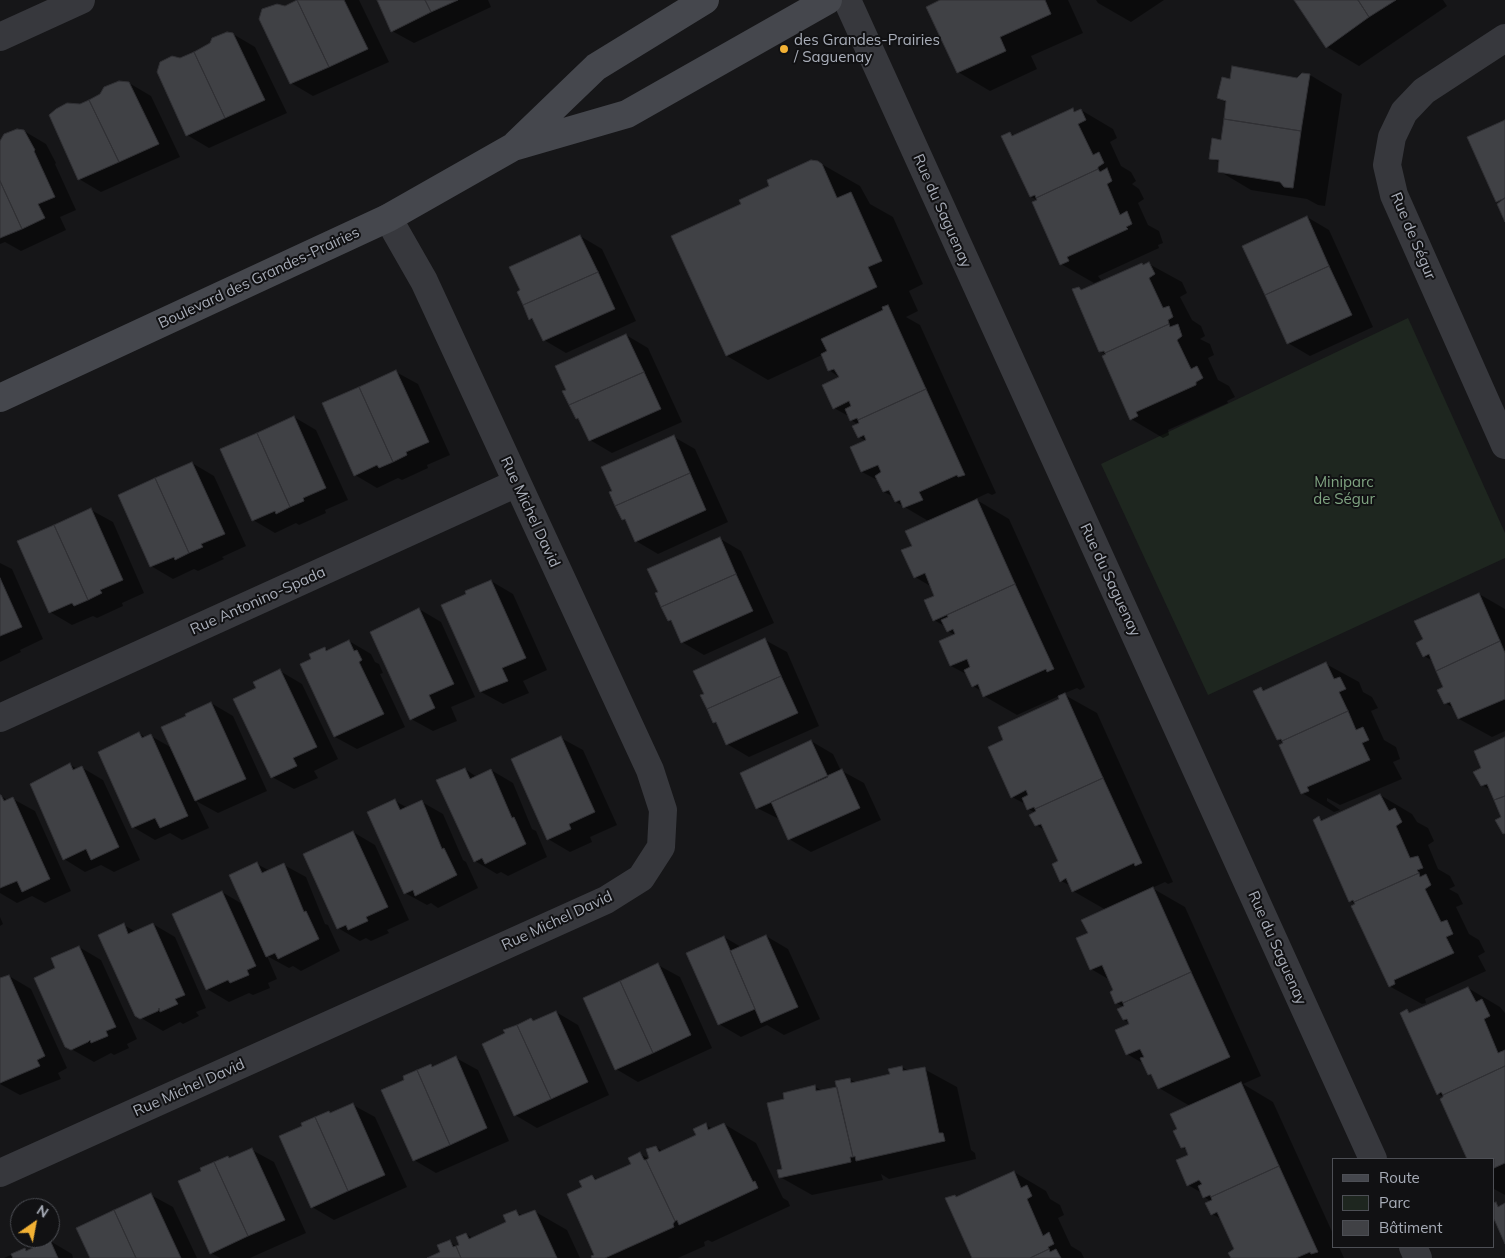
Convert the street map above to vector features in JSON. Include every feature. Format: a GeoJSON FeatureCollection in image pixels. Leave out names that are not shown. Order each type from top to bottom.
{"type":"FeatureCollection","features":[{"type":"Feature","properties":{"kind":"main road","name":"Boulevard des Grandes-Prairies"},"geometry":{"type":"LineString","coordinates":[[513,147],[596,67],[705,0]]}},
{"type":"Feature","properties":{"kind":"main road","name":"Boulevard des Grandes-Prairies"},"geometry":{"type":"LineString","coordinates":[[0,398],[388,218],[513,147],[628,114],[828,0]]}},
{"type":"Feature","properties":{"kind":"street"},"geometry":{"type":"LineString","coordinates":[[0,37],[81,0]]}},
{"type":"Feature","properties":{"kind":"street","name":"Rue du Saguenay"},"geometry":{"type":"LineString","coordinates":[[847,0],[1373,1158]]}},
{"type":"Feature","properties":{"kind":"street","name":"Rue de Ségur"},"geometry":{"type":"LineString","coordinates":[[1505,38],[1424,91],[1404,112],[1392,137],[1387,164],[1394,196],[1505,445]]}},
{"type":"Feature","properties":{"kind":"street","name":"Rue Michel David"},"geometry":{"type":"LineString","coordinates":[[0,1173],[606,900],[641,878],[662,847],[663,810],[650,770],[424,281],[388,218]]}},
{"type":"Feature","properties":{"kind":"street","name":"Rue Antonino-Spada"},"geometry":{"type":"LineString","coordinates":[[0,718],[517,483]]}},
{"type":"Feature","properties":{"kind":"green space","name":"Miniparc de Ségur"},"geometry":{"type":"Polygon","coordinates":[[[1408,318],[1505,533],[1505,558],[1208,695],[1101,464],[1408,318]]]}},
{"type":"Feature","properties":{"kind":"building"},"geometry":{"type":"Polygon","coordinates":[[[297,0],[329,67],[290,84],[259,19],[262,9],[277,4],[285,6],[297,0]]]}},
{"type":"Feature","properties":{"kind":"building"},"geometry":{"type":"Polygon","coordinates":[[[297,0],[344,0],[368,49],[329,67],[297,0]]]}},
{"type":"Feature","properties":{"kind":"building"},"geometry":{"type":"Polygon","coordinates":[[[377,0],[425,0],[431,12],[391,32],[377,0]]]}},
{"type":"Feature","properties":{"kind":"building"},"geometry":{"type":"Polygon","coordinates":[[[425,0],[458,0],[431,12],[425,0]]]}},
{"type":"Feature","properties":{"kind":"building"},"geometry":{"type":"Polygon","coordinates":[[[940,0],[1045,0],[1051,14],[1000,37],[1006,51],[957,73],[926,7],[940,0]]]}},
{"type":"Feature","properties":{"kind":"building"},"geometry":{"type":"Polygon","coordinates":[[[1294,0],[1358,0],[1369,17],[1326,48],[1294,0]]]}},
{"type":"Feature","properties":{"kind":"building"},"geometry":{"type":"Polygon","coordinates":[[[1358,0],[1396,0],[1369,17],[1358,0]]]}},
{"type":"Feature","properties":{"kind":"building"},"geometry":{"type":"Polygon","coordinates":[[[227,32],[233,33],[265,100],[225,118],[194,52],[210,43],[212,38],[227,32]]]}},
{"type":"Feature","properties":{"kind":"building"},"geometry":{"type":"Polygon","coordinates":[[[194,52],[225,118],[186,136],[157,72],[160,62],[172,56],[180,58],[194,52]]]}},
{"type":"Feature","properties":{"kind":"building"},"geometry":{"type":"Polygon","coordinates":[[[1232,66],[1297,78],[1302,73],[1310,74],[1301,131],[1224,119],[1226,101],[1217,98],[1222,77],[1230,79],[1232,66]]]}},
{"type":"Feature","properties":{"kind":"building"},"geometry":{"type":"Polygon","coordinates":[[[119,81],[129,82],[159,144],[119,162],[89,100],[100,94],[104,87],[119,81]]]}},
{"type":"Feature","properties":{"kind":"building"},"geometry":{"type":"Polygon","coordinates":[[[89,100],[119,162],[78,180],[49,115],[67,103],[80,104],[89,100]]]}},
{"type":"Feature","properties":{"kind":"building"},"geometry":{"type":"Polygon","coordinates":[[[1073,108],[1074,112],[1081,109],[1086,120],[1078,124],[1093,155],[1099,152],[1104,163],[1098,169],[1036,198],[1035,195],[1030,197],[1001,136],[1010,132],[1012,136],[1073,108]]]}},
{"type":"Feature","properties":{"kind":"building"},"geometry":{"type":"Polygon","coordinates":[[[1224,119],[1301,131],[1293,188],[1284,187],[1280,182],[1218,172],[1219,160],[1209,159],[1212,138],[1221,140],[1224,119]]]}},
{"type":"Feature","properties":{"kind":"building"},"geometry":{"type":"Polygon","coordinates":[[[1505,120],[1505,198],[1496,202],[1467,137],[1505,120]]]}},
{"type":"Feature","properties":{"kind":"building"},"geometry":{"type":"Polygon","coordinates":[[[17,129],[24,130],[35,150],[55,197],[38,204],[45,218],[22,229],[0,181],[0,141],[4,134],[17,129]]]}},
{"type":"Feature","properties":{"kind":"building"},"geometry":{"type":"Polygon","coordinates":[[[811,160],[822,164],[837,198],[851,192],[882,261],[868,267],[877,287],[726,356],[671,236],[741,204],[739,200],[769,186],[767,180],[811,160]]]}},
{"type":"Feature","properties":{"kind":"building"},"geometry":{"type":"Polygon","coordinates":[[[1107,168],[1112,181],[1107,184],[1120,215],[1127,211],[1132,224],[1126,227],[1128,229],[1067,257],[1069,261],[1060,265],[1032,202],[1037,200],[1036,198],[1098,169],[1100,172],[1107,168]]]}},
{"type":"Feature","properties":{"kind":"building"},"geometry":{"type":"Polygon","coordinates":[[[0,181],[22,229],[0,238],[0,181]]]}},
{"type":"Feature","properties":{"kind":"building"},"geometry":{"type":"Polygon","coordinates":[[[1505,198],[1505,222],[1497,204],[1505,198]]]}},
{"type":"Feature","properties":{"kind":"building"},"geometry":{"type":"Polygon","coordinates":[[[1307,216],[1329,266],[1265,295],[1242,246],[1307,216]]]}},
{"type":"Feature","properties":{"kind":"building"},"geometry":{"type":"Polygon","coordinates":[[[580,235],[598,272],[523,305],[517,292],[520,290],[509,267],[580,235]]]}},
{"type":"Feature","properties":{"kind":"building"},"geometry":{"type":"Polygon","coordinates":[[[1149,262],[1155,274],[1149,278],[1163,308],[1169,306],[1173,317],[1168,320],[1169,324],[1105,353],[1104,351],[1099,352],[1072,289],[1079,287],[1081,290],[1142,263],[1143,265],[1149,262]]]}},
{"type":"Feature","properties":{"kind":"building"},"geometry":{"type":"Polygon","coordinates":[[[1329,266],[1352,315],[1287,344],[1265,295],[1329,266]]]}},
{"type":"Feature","properties":{"kind":"building"},"geometry":{"type":"Polygon","coordinates":[[[598,272],[615,309],[543,341],[532,318],[529,320],[523,305],[598,272]]]}},
{"type":"Feature","properties":{"kind":"building"},"geometry":{"type":"Polygon","coordinates":[[[888,305],[926,389],[858,420],[857,418],[850,421],[845,409],[851,406],[849,401],[833,409],[822,385],[839,377],[834,369],[828,371],[821,354],[827,351],[821,339],[883,310],[882,307],[888,305]]]}},
{"type":"Feature","properties":{"kind":"building"},"geometry":{"type":"Polygon","coordinates":[[[1169,324],[1170,327],[1178,324],[1182,336],[1177,340],[1191,369],[1197,366],[1203,378],[1196,382],[1196,385],[1136,412],[1138,416],[1130,420],[1102,356],[1169,324]]]}},
{"type":"Feature","properties":{"kind":"building"},"geometry":{"type":"Polygon","coordinates":[[[626,334],[644,372],[569,405],[562,391],[566,390],[555,366],[626,334]]]}},
{"type":"Feature","properties":{"kind":"building"},"geometry":{"type":"Polygon","coordinates":[[[396,370],[429,442],[406,452],[407,455],[393,462],[359,387],[396,370]]]}},
{"type":"Feature","properties":{"kind":"building"},"geometry":{"type":"Polygon","coordinates":[[[644,372],[661,409],[589,441],[578,418],[576,419],[569,405],[644,372]]]}},
{"type":"Feature","properties":{"kind":"building"},"geometry":{"type":"Polygon","coordinates":[[[359,387],[393,462],[379,468],[377,465],[354,476],[322,403],[359,387]]]}},
{"type":"Feature","properties":{"kind":"building"},"geometry":{"type":"Polygon","coordinates":[[[926,389],[965,475],[958,477],[957,475],[919,492],[923,500],[903,508],[900,500],[895,502],[889,490],[883,492],[875,476],[881,472],[878,465],[861,472],[850,447],[866,440],[864,435],[858,438],[852,426],[859,423],[858,420],[926,389]]]}},
{"type":"Feature","properties":{"kind":"building"},"geometry":{"type":"Polygon","coordinates":[[[294,416],[326,488],[303,498],[304,501],[290,507],[257,433],[294,416]]]}},
{"type":"Feature","properties":{"kind":"building"},"geometry":{"type":"Polygon","coordinates":[[[257,433],[290,507],[276,514],[275,511],[252,521],[220,449],[257,433]]]}},
{"type":"Feature","properties":{"kind":"building"},"geometry":{"type":"Polygon","coordinates":[[[674,435],[690,473],[615,506],[609,492],[612,491],[601,467],[674,435]]]}},
{"type":"Feature","properties":{"kind":"building"},"geometry":{"type":"Polygon","coordinates":[[[192,462],[225,534],[201,544],[203,547],[189,553],[155,478],[192,462]]]}},
{"type":"Feature","properties":{"kind":"building"},"geometry":{"type":"Polygon","coordinates":[[[690,473],[706,510],[635,542],[625,519],[622,520],[615,506],[690,473]]]}},
{"type":"Feature","properties":{"kind":"building"},"geometry":{"type":"Polygon","coordinates":[[[155,478],[189,553],[175,560],[174,557],[150,567],[118,495],[155,478]]]}},
{"type":"Feature","properties":{"kind":"building"},"geometry":{"type":"Polygon","coordinates":[[[977,499],[1015,584],[933,621],[924,600],[934,596],[925,573],[914,578],[901,550],[912,546],[905,531],[977,499]]]}},
{"type":"Feature","properties":{"kind":"building"},"geometry":{"type":"Polygon","coordinates":[[[91,508],[123,580],[100,590],[102,593],[88,600],[54,525],[91,508]]]}},
{"type":"Feature","properties":{"kind":"building"},"geometry":{"type":"Polygon","coordinates":[[[54,525],[88,600],[74,606],[72,603],[49,613],[17,541],[54,525]]]}},
{"type":"Feature","properties":{"kind":"building"},"geometry":{"type":"Polygon","coordinates":[[[720,537],[736,574],[661,607],[655,593],[658,592],[647,569],[720,537]]]}},
{"type":"Feature","properties":{"kind":"building"},"geometry":{"type":"Polygon","coordinates":[[[736,574],[753,611],[681,643],[671,620],[668,621],[661,607],[736,574]]]}},
{"type":"Feature","properties":{"kind":"building"},"geometry":{"type":"Polygon","coordinates":[[[0,578],[22,627],[0,636],[0,578]]]}},
{"type":"Feature","properties":{"kind":"building"},"geometry":{"type":"Polygon","coordinates":[[[491,580],[526,658],[502,668],[508,681],[480,692],[441,605],[466,594],[465,591],[491,580]]]}},
{"type":"Feature","properties":{"kind":"building"},"geometry":{"type":"Polygon","coordinates":[[[1015,584],[1054,669],[1047,672],[1046,669],[983,697],[978,684],[972,687],[964,670],[970,667],[967,659],[950,666],[939,641],[955,634],[953,629],[947,632],[941,620],[948,617],[947,615],[1015,584]]]}},
{"type":"Feature","properties":{"kind":"building"},"geometry":{"type":"Polygon","coordinates":[[[1479,593],[1500,641],[1436,671],[1429,654],[1423,657],[1416,643],[1423,639],[1414,621],[1479,593]]]}},
{"type":"Feature","properties":{"kind":"building"},"geometry":{"type":"Polygon","coordinates":[[[419,608],[454,684],[429,695],[435,708],[410,720],[370,632],[419,608]]]}},
{"type":"Feature","properties":{"kind":"building"},"geometry":{"type":"Polygon","coordinates":[[[765,638],[781,676],[707,709],[700,695],[704,694],[693,671],[765,638]]]}},
{"type":"Feature","properties":{"kind":"building"},"geometry":{"type":"Polygon","coordinates":[[[349,640],[354,651],[357,650],[362,660],[359,662],[384,714],[334,737],[300,664],[311,659],[309,654],[325,647],[326,651],[349,640]]]}},
{"type":"Feature","properties":{"kind":"building"},"geometry":{"type":"Polygon","coordinates":[[[1500,641],[1505,653],[1505,699],[1458,719],[1450,702],[1444,704],[1437,690],[1443,687],[1436,671],[1500,641]]]}},
{"type":"Feature","properties":{"kind":"building"},"geometry":{"type":"Polygon","coordinates":[[[1326,662],[1334,679],[1340,677],[1346,689],[1339,692],[1348,711],[1282,741],[1281,739],[1277,740],[1253,691],[1261,687],[1263,691],[1326,662]]]}},
{"type":"Feature","properties":{"kind":"building"},"geometry":{"type":"Polygon","coordinates":[[[280,669],[317,747],[293,758],[297,766],[271,778],[233,699],[256,688],[253,682],[280,669]]]}},
{"type":"Feature","properties":{"kind":"building"},"geometry":{"type":"Polygon","coordinates":[[[781,676],[798,713],[726,745],[716,722],[713,723],[707,709],[781,676]]]}},
{"type":"Feature","properties":{"kind":"building"},"geometry":{"type":"Polygon","coordinates":[[[1065,693],[1103,778],[1035,809],[1034,807],[1027,810],[1022,798],[1028,795],[1026,790],[1011,798],[988,747],[1003,740],[998,727],[1059,699],[1058,696],[1065,693]]]}},
{"type":"Feature","properties":{"kind":"building"},"geometry":{"type":"Polygon","coordinates":[[[211,702],[246,779],[195,801],[161,727],[211,702]]]}},
{"type":"Feature","properties":{"kind":"building"},"geometry":{"type":"Polygon","coordinates":[[[1348,711],[1356,730],[1363,727],[1369,740],[1362,743],[1370,760],[1307,787],[1309,791],[1301,794],[1279,745],[1283,743],[1282,741],[1348,711]]]}},
{"type":"Feature","properties":{"kind":"building"},"geometry":{"type":"Polygon","coordinates":[[[139,732],[142,738],[151,734],[188,816],[160,828],[155,818],[132,828],[98,752],[139,732]]]}},
{"type":"Feature","properties":{"kind":"building"},"geometry":{"type":"Polygon","coordinates":[[[561,736],[595,812],[569,824],[571,829],[547,840],[511,759],[561,736]]]}},
{"type":"Feature","properties":{"kind":"building"},"geometry":{"type":"Polygon","coordinates":[[[1505,737],[1505,796],[1494,800],[1487,784],[1481,786],[1473,772],[1481,768],[1474,751],[1505,737]]]}},
{"type":"Feature","properties":{"kind":"building"},"geometry":{"type":"Polygon","coordinates":[[[811,740],[828,777],[756,809],[740,773],[811,740]]]}},
{"type":"Feature","properties":{"kind":"building"},"geometry":{"type":"Polygon","coordinates":[[[70,763],[73,770],[82,766],[119,847],[91,860],[86,849],[63,860],[30,784],[70,763]]]}},
{"type":"Feature","properties":{"kind":"building"},"geometry":{"type":"Polygon","coordinates":[[[465,768],[470,779],[491,769],[512,818],[514,817],[526,844],[485,864],[482,858],[474,862],[436,780],[465,768]]]}},
{"type":"Feature","properties":{"kind":"building"},"geometry":{"type":"Polygon","coordinates":[[[842,769],[860,808],[788,840],[771,802],[842,769]]]}},
{"type":"Feature","properties":{"kind":"building"},"geometry":{"type":"Polygon","coordinates":[[[1103,778],[1142,863],[1135,866],[1134,863],[1072,892],[1066,878],[1060,882],[1052,864],[1058,861],[1041,824],[1035,826],[1029,815],[1036,811],[1035,809],[1103,778]]]}},
{"type":"Feature","properties":{"kind":"building"},"geometry":{"type":"Polygon","coordinates":[[[1380,794],[1389,811],[1395,808],[1402,822],[1396,826],[1410,858],[1418,856],[1423,868],[1417,870],[1419,873],[1354,902],[1353,900],[1349,902],[1313,820],[1319,816],[1321,821],[1380,794]]]}},
{"type":"Feature","properties":{"kind":"building"},"geometry":{"type":"Polygon","coordinates":[[[0,795],[4,801],[13,797],[50,879],[22,892],[17,881],[0,888],[0,795]]]}},
{"type":"Feature","properties":{"kind":"building"},"geometry":{"type":"Polygon","coordinates":[[[1505,796],[1505,833],[1503,834],[1495,820],[1501,817],[1494,800],[1505,796]]]}},
{"type":"Feature","properties":{"kind":"building"},"geometry":{"type":"Polygon","coordinates":[[[395,799],[400,810],[422,800],[442,849],[444,848],[457,875],[415,896],[413,890],[404,894],[367,812],[395,799]]]}},
{"type":"Feature","properties":{"kind":"building"},"geometry":{"type":"Polygon","coordinates":[[[353,831],[388,907],[366,917],[368,921],[348,930],[346,925],[337,929],[303,854],[353,831]]]}},
{"type":"Feature","properties":{"kind":"building"},"geometry":{"type":"Polygon","coordinates":[[[257,862],[262,873],[284,863],[304,912],[306,911],[319,939],[278,959],[275,953],[266,957],[229,875],[257,862]]]}},
{"type":"Feature","properties":{"kind":"building"},"geometry":{"type":"Polygon","coordinates":[[[1419,873],[1420,877],[1426,874],[1431,885],[1425,889],[1441,922],[1447,920],[1453,934],[1446,937],[1454,953],[1394,980],[1395,984],[1389,987],[1351,906],[1355,904],[1354,902],[1419,873]]]}},
{"type":"Feature","properties":{"kind":"building"},"geometry":{"type":"Polygon","coordinates":[[[1153,887],[1191,972],[1123,1003],[1122,1001],[1115,1004],[1110,992],[1113,990],[1102,965],[1090,970],[1076,938],[1088,933],[1081,920],[1153,887]]]}},
{"type":"Feature","properties":{"kind":"building"},"geometry":{"type":"Polygon","coordinates":[[[222,891],[256,966],[247,970],[249,975],[230,983],[228,980],[206,990],[172,914],[222,891]]]}},
{"type":"Feature","properties":{"kind":"building"},"geometry":{"type":"Polygon","coordinates":[[[124,923],[128,934],[153,923],[185,995],[175,999],[178,1004],[160,1012],[159,1008],[158,1011],[140,1019],[135,1016],[98,935],[124,923]]]}},
{"type":"Feature","properties":{"kind":"building"},"geometry":{"type":"Polygon","coordinates":[[[766,935],[798,1007],[761,1023],[730,951],[766,935]]]}},
{"type":"Feature","properties":{"kind":"building"},"geometry":{"type":"Polygon","coordinates":[[[724,936],[755,1009],[718,1025],[686,953],[724,936]]]}},
{"type":"Feature","properties":{"kind":"building"},"geometry":{"type":"Polygon","coordinates":[[[79,946],[116,1027],[106,1031],[108,1036],[91,1043],[90,1040],[71,1050],[65,1047],[34,978],[55,968],[51,958],[79,946]]]}},
{"type":"Feature","properties":{"kind":"building"},"geometry":{"type":"Polygon","coordinates":[[[658,963],[691,1035],[653,1053],[620,981],[658,963]]]}},
{"type":"Feature","properties":{"kind":"building"},"geometry":{"type":"Polygon","coordinates":[[[1191,972],[1230,1057],[1158,1089],[1151,1074],[1148,1075],[1140,1058],[1144,1057],[1140,1049],[1126,1055],[1115,1030],[1129,1024],[1127,1019],[1123,1020],[1117,1009],[1124,1006],[1123,1003],[1191,972]]]}},
{"type":"Feature","properties":{"kind":"building"},"geometry":{"type":"Polygon","coordinates":[[[9,975],[45,1056],[37,1060],[40,1066],[0,1083],[0,978],[9,975]]]}},
{"type":"Feature","properties":{"kind":"building"},"geometry":{"type":"Polygon","coordinates":[[[620,981],[653,1053],[615,1070],[583,998],[620,981]]]}},
{"type":"Feature","properties":{"kind":"building"},"geometry":{"type":"Polygon","coordinates":[[[1468,987],[1476,1002],[1482,999],[1490,1016],[1484,1019],[1498,1053],[1505,1050],[1505,1066],[1443,1095],[1441,1092],[1437,1095],[1400,1013],[1407,1009],[1409,1013],[1468,987]]]}},
{"type":"Feature","properties":{"kind":"building"},"geometry":{"type":"Polygon","coordinates":[[[556,1011],[588,1082],[551,1099],[517,1025],[531,1018],[533,1021],[556,1011]]]}},
{"type":"Feature","properties":{"kind":"building"},"geometry":{"type":"Polygon","coordinates":[[[517,1025],[551,1099],[514,1116],[482,1044],[505,1033],[503,1030],[517,1025]]]}},
{"type":"Feature","properties":{"kind":"building"},"geometry":{"type":"Polygon","coordinates":[[[456,1056],[487,1128],[450,1145],[417,1070],[431,1064],[432,1067],[456,1056]]]}},
{"type":"Feature","properties":{"kind":"building"},"geometry":{"type":"Polygon","coordinates":[[[902,1066],[903,1071],[925,1067],[939,1133],[943,1133],[945,1141],[856,1161],[855,1156],[853,1157],[835,1081],[850,1078],[851,1083],[890,1074],[888,1069],[902,1066]]]}},
{"type":"Feature","properties":{"kind":"building"},"geometry":{"type":"Polygon","coordinates":[[[1505,1066],[1505,1163],[1495,1168],[1495,1158],[1467,1158],[1440,1099],[1443,1095],[1505,1066]]]}},
{"type":"Feature","properties":{"kind":"building"},"geometry":{"type":"Polygon","coordinates":[[[417,1070],[450,1145],[413,1161],[381,1090],[404,1080],[403,1076],[417,1070]]]}},
{"type":"Feature","properties":{"kind":"building"},"geometry":{"type":"Polygon","coordinates":[[[1241,1082],[1279,1166],[1211,1197],[1210,1195],[1203,1198],[1198,1186],[1202,1184],[1199,1180],[1187,1186],[1176,1160],[1188,1155],[1185,1147],[1181,1148],[1173,1131],[1177,1129],[1170,1114],[1241,1082]]]}},
{"type":"Feature","properties":{"kind":"building"},"geometry":{"type":"Polygon","coordinates":[[[815,1085],[816,1091],[837,1087],[853,1157],[850,1157],[851,1162],[779,1178],[777,1170],[782,1169],[767,1103],[784,1099],[783,1093],[815,1085]]]}},
{"type":"Feature","properties":{"kind":"building"},"geometry":{"type":"Polygon","coordinates":[[[353,1103],[385,1175],[348,1191],[315,1117],[353,1103]]]}},
{"type":"Feature","properties":{"kind":"building"},"geometry":{"type":"Polygon","coordinates":[[[315,1117],[348,1191],[311,1208],[279,1136],[302,1126],[301,1123],[315,1117]]]}},
{"type":"Feature","properties":{"kind":"building"},"geometry":{"type":"Polygon","coordinates":[[[706,1123],[708,1130],[724,1123],[753,1182],[755,1181],[758,1188],[679,1225],[677,1220],[675,1221],[646,1160],[649,1158],[646,1149],[656,1146],[659,1152],[696,1135],[693,1129],[706,1123]]]}},
{"type":"Feature","properties":{"kind":"building"},"geometry":{"type":"Polygon","coordinates":[[[252,1148],[285,1220],[248,1236],[214,1162],[252,1148]]]}},
{"type":"Feature","properties":{"kind":"building"},"geometry":{"type":"Polygon","coordinates":[[[640,1152],[644,1160],[646,1160],[675,1221],[674,1227],[605,1258],[592,1258],[591,1256],[594,1255],[567,1194],[582,1187],[579,1181],[592,1175],[595,1180],[631,1164],[628,1158],[640,1152]]]}},
{"type":"Feature","properties":{"kind":"building"},"geometry":{"type":"Polygon","coordinates":[[[214,1162],[248,1236],[210,1254],[178,1181],[201,1171],[200,1168],[214,1162]]]}},
{"type":"Feature","properties":{"kind":"building"},"geometry":{"type":"Polygon","coordinates":[[[1279,1166],[1318,1252],[1311,1254],[1310,1252],[1296,1258],[1231,1258],[1228,1253],[1234,1249],[1217,1212],[1211,1215],[1205,1203],[1212,1200],[1211,1197],[1279,1166]]]}},
{"type":"Feature","properties":{"kind":"building"},"geometry":{"type":"Polygon","coordinates":[[[1014,1171],[1021,1188],[1027,1185],[1032,1196],[1027,1199],[1043,1236],[1049,1232],[1054,1244],[1048,1247],[1049,1249],[1030,1258],[972,1258],[945,1198],[955,1195],[956,1197],[1014,1171]]]}},
{"type":"Feature","properties":{"kind":"building"},"geometry":{"type":"Polygon","coordinates":[[[151,1193],[181,1258],[136,1258],[114,1210],[151,1193]]]}},
{"type":"Feature","properties":{"kind":"building"},"geometry":{"type":"Polygon","coordinates":[[[1495,1202],[1498,1207],[1505,1203],[1505,1244],[1495,1221],[1495,1202]]]}},
{"type":"Feature","properties":{"kind":"building"},"geometry":{"type":"Polygon","coordinates":[[[114,1210],[136,1258],[90,1258],[76,1228],[114,1210]]]}},
{"type":"Feature","properties":{"kind":"building"},"geometry":{"type":"Polygon","coordinates":[[[516,1210],[519,1216],[535,1210],[557,1258],[461,1258],[456,1246],[459,1245],[456,1237],[466,1233],[469,1239],[506,1222],[503,1215],[516,1210]]]}},
{"type":"Feature","properties":{"kind":"building"},"geometry":{"type":"Polygon","coordinates":[[[450,1240],[453,1247],[456,1246],[461,1258],[427,1258],[440,1252],[437,1245],[450,1240]]]}},
{"type":"Feature","properties":{"kind":"building"},"geometry":{"type":"Polygon","coordinates":[[[25,1248],[26,1251],[33,1248],[54,1248],[58,1258],[13,1258],[11,1254],[25,1248]]]}},
{"type":"Feature","properties":{"kind":"building"},"geometry":{"type":"Polygon","coordinates":[[[1049,1249],[1050,1252],[1056,1249],[1061,1258],[1030,1258],[1049,1249]]]}},
{"type":"Feature","properties":{"kind":"place","name":"des Grandes-Prairies / Saguenay"},"geometry":{"type":"Point","coordinates":[784,49]}}]}
